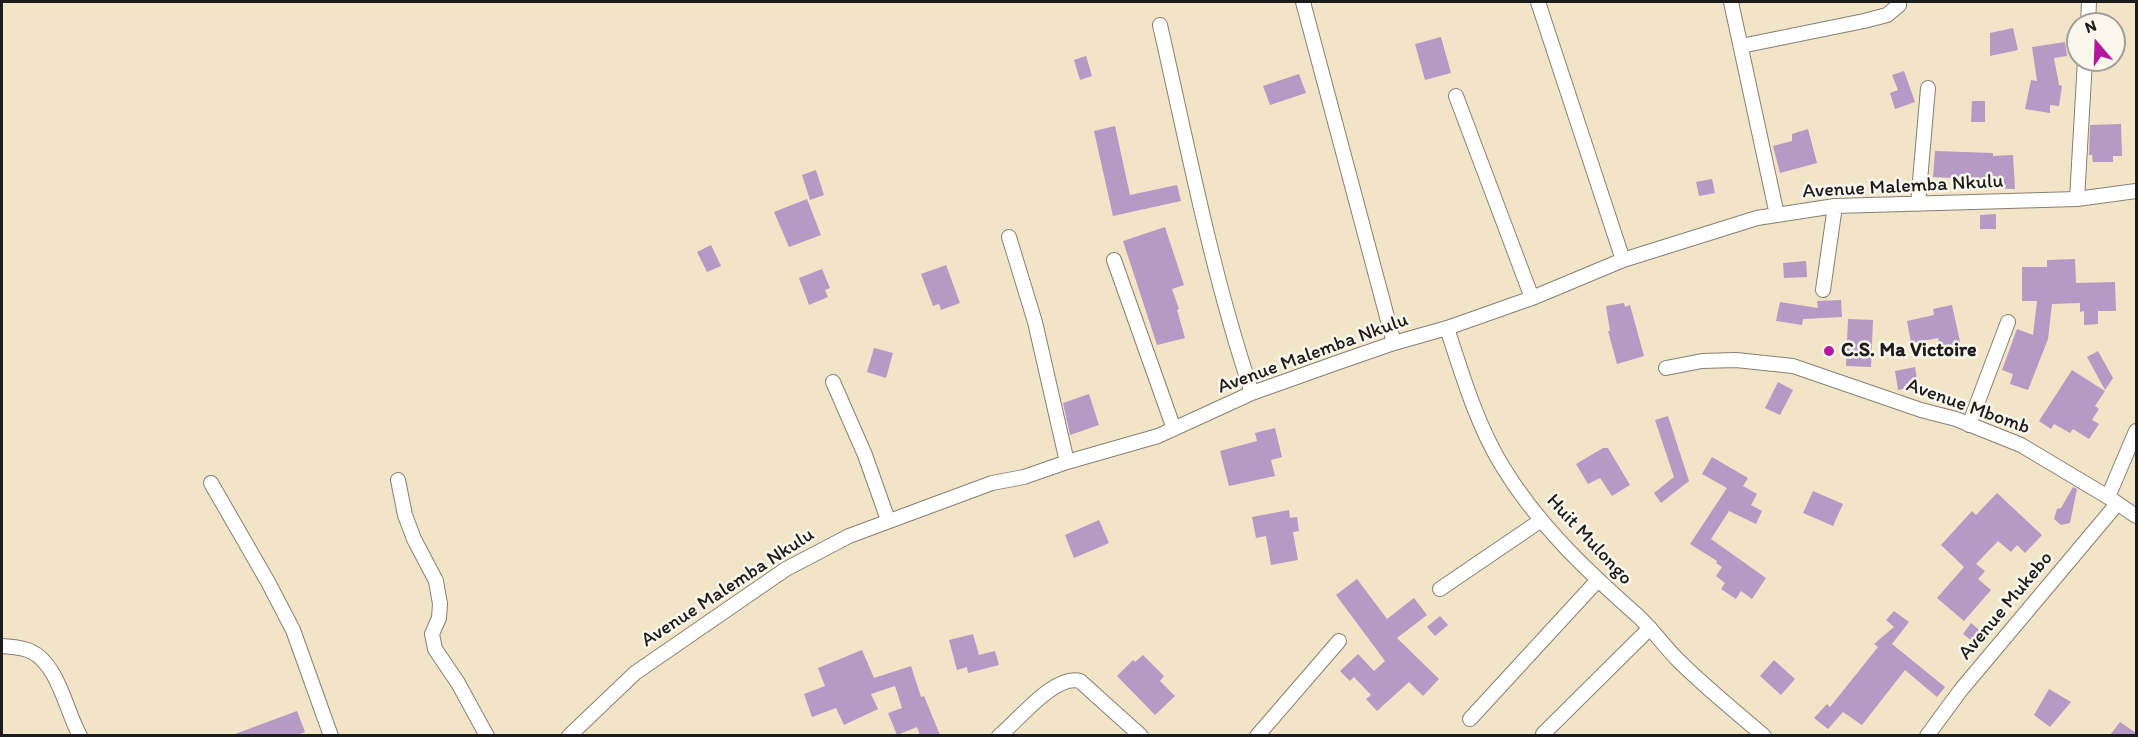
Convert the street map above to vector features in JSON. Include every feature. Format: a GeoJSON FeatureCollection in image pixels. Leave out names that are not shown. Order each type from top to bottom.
{"type":"FeatureCollection","features":[{"type":"Feature","properties":{"kind":"street"},"geometry":{"type":"LineString","coordinates":[[1303,2],[1394,343]]}},
{"type":"Feature","properties":{"kind":"street"},"geometry":{"type":"LineString","coordinates":[[1538,2],[1623,260]]}},
{"type":"Feature","properties":{"kind":"street"},"geometry":{"type":"LineString","coordinates":[[1731,2],[1777,215]]}},
{"type":"Feature","properties":{"kind":"street"},"geometry":{"type":"LineString","coordinates":[[1741,46],[1887,15],[1899,4],[1898,2]]}},
{"type":"Feature","properties":{"kind":"street"},"geometry":{"type":"LineString","coordinates":[[1160,25],[1210,246],[1234,340],[1252,393]]}},
{"type":"Feature","properties":{"kind":"street"},"geometry":{"type":"LineString","coordinates":[[2077,199],[2084,72]]}},
{"type":"Feature","properties":{"kind":"street"},"geometry":{"type":"LineString","coordinates":[[1918,204],[1928,88]]}},
{"type":"Feature","properties":{"kind":"street"},"geometry":{"type":"LineString","coordinates":[[1456,96],[1532,298]]}},
{"type":"Feature","properties":{"kind":"street","name":"Avenue Malemba Nkulu"},"geometry":{"type":"LineString","coordinates":[[569,735],[635,673],[786,569],[832,544],[888,520],[992,483],[1024,477],[1067,462],[1140,442],[1252,393],[1532,298],[1623,260],[1739,223],[1835,206],[2077,199],[2136,192]]}},
{"type":"Feature","properties":{"kind":"street"},"geometry":{"type":"LineString","coordinates":[[1823,290],[1835,206]]}},
{"type":"Feature","properties":{"kind":"street"},"geometry":{"type":"LineString","coordinates":[[1009,237],[1035,322],[1067,462]]}},
{"type":"Feature","properties":{"kind":"street"},"geometry":{"type":"LineString","coordinates":[[1114,260],[1174,429]]}},
{"type":"Feature","properties":{"kind":"street"},"geometry":{"type":"LineString","coordinates":[[1970,425],[2008,322]]}},
{"type":"Feature","properties":{"kind":"street","name":"Huit Mulongo"},"geometry":{"type":"LineString","coordinates":[[1447,328],[1469,395],[1490,443],[1501,464],[1540,521],[1597,581],[1650,628],[1693,674],[1764,735]]}},
{"type":"Feature","properties":{"kind":"street","name":"Avenue Mbomb"},"geometry":{"type":"LineString","coordinates":[[1666,368],[1702,361],[1736,360],[1793,366],[1970,425],[2021,445],[2136,516]]}},
{"type":"Feature","properties":{"kind":"street"},"geometry":{"type":"LineString","coordinates":[[833,382],[865,455],[888,520]]}},
{"type":"Feature","properties":{"kind":"street","name":"Avenue Mukebo"},"geometry":{"type":"LineString","coordinates":[[1927,735],[2112,500],[2136,431]]}},
{"type":"Feature","properties":{"kind":"street"},"geometry":{"type":"LineString","coordinates":[[398,480],[405,515],[411,531],[436,581],[440,604],[439,618],[432,634],[435,649],[458,683],[487,735]]}},
{"type":"Feature","properties":{"kind":"street"},"geometry":{"type":"LineString","coordinates":[[211,483],[293,630],[331,735]]}},
{"type":"Feature","properties":{"kind":"street"},"geometry":{"type":"LineString","coordinates":[[1440,589],[1540,521]]}},
{"type":"Feature","properties":{"kind":"street"},"geometry":{"type":"LineString","coordinates":[[1470,719],[1597,581]]}},
{"type":"Feature","properties":{"kind":"street"},"geometry":{"type":"LineString","coordinates":[[1543,734],[1650,628]]}},
{"type":"Feature","properties":{"kind":"street"},"geometry":{"type":"LineString","coordinates":[[1257,735],[1339,641]]}},
{"type":"Feature","properties":{"kind":"street"},"geometry":{"type":"LineString","coordinates":[[2,646],[32,651],[50,669],[80,735]]}},
{"type":"Feature","properties":{"kind":"street"},"geometry":{"type":"LineString","coordinates":[[999,735],[1038,699],[1055,687],[1072,680],[1080,681],[1141,735]]}},
{"type":"Feature","properties":{"kind":"building"},"geometry":{"type":"Polygon","coordinates":[[[2013,28],[2018,50],[1990,56],[1990,33],[2013,28]]]}},
{"type":"Feature","properties":{"kind":"building"},"geometry":{"type":"Polygon","coordinates":[[[1441,37],[1451,73],[1425,80],[1415,44],[1441,37]]]}},
{"type":"Feature","properties":{"kind":"building"},"geometry":{"type":"Polygon","coordinates":[[[2065,42],[2066,56],[2054,58],[2059,85],[2062,86],[2059,106],[2050,105],[2050,113],[2025,109],[2031,80],[2037,81],[2032,47],[2065,42]]]}},
{"type":"Feature","properties":{"kind":"building"},"geometry":{"type":"Polygon","coordinates":[[[1086,56],[1092,76],[1080,80],[1074,60],[1086,56]]]}},
{"type":"Feature","properties":{"kind":"building"},"geometry":{"type":"Polygon","coordinates":[[[1904,71],[1915,102],[1895,109],[1890,93],[1898,90],[1892,75],[1904,71]]]}},
{"type":"Feature","properties":{"kind":"building"},"geometry":{"type":"Polygon","coordinates":[[[1299,74],[1306,93],[1270,105],[1263,86],[1299,74]]]}},
{"type":"Feature","properties":{"kind":"building"},"geometry":{"type":"Polygon","coordinates":[[[1972,101],[1985,101],[1985,122],[1971,122],[1972,101]]]}},
{"type":"Feature","properties":{"kind":"building"},"geometry":{"type":"Polygon","coordinates":[[[2121,124],[2122,156],[2113,156],[2113,162],[2093,162],[2092,155],[2089,155],[2090,125],[2121,124]]]}},
{"type":"Feature","properties":{"kind":"building"},"geometry":{"type":"Polygon","coordinates":[[[1115,126],[1130,195],[1177,185],[1181,201],[1113,216],[1094,131],[1115,126]]]}},
{"type":"Feature","properties":{"kind":"building"},"geometry":{"type":"Polygon","coordinates":[[[1808,129],[1817,163],[1780,173],[1773,146],[1792,141],[1792,134],[1808,129]]]}},
{"type":"Feature","properties":{"kind":"building"},"geometry":{"type":"Polygon","coordinates":[[[1935,151],[1993,153],[1993,156],[2013,155],[2015,189],[1973,188],[1972,179],[1933,177],[1935,151]]]}},
{"type":"Feature","properties":{"kind":"building"},"geometry":{"type":"Polygon","coordinates":[[[816,170],[824,195],[810,200],[802,175],[816,170]]]}},
{"type":"Feature","properties":{"kind":"building"},"geometry":{"type":"Polygon","coordinates":[[[1712,179],[1715,193],[1699,196],[1696,182],[1712,179]]]}},
{"type":"Feature","properties":{"kind":"building"},"geometry":{"type":"Polygon","coordinates":[[[807,199],[821,235],[789,247],[774,212],[807,199]]]}},
{"type":"Feature","properties":{"kind":"building"},"geometry":{"type":"Polygon","coordinates":[[[1996,214],[1996,229],[1980,229],[1980,215],[1996,214]]]}},
{"type":"Feature","properties":{"kind":"building"},"geometry":{"type":"Polygon","coordinates":[[[1165,227],[1184,285],[1172,289],[1185,338],[1157,345],[1123,241],[1165,227]]]}},
{"type":"Feature","properties":{"kind":"building"},"geometry":{"type":"Polygon","coordinates":[[[711,245],[721,266],[707,272],[697,252],[711,245]]]}},
{"type":"Feature","properties":{"kind":"building"},"geometry":{"type":"Polygon","coordinates":[[[2075,259],[2076,283],[2115,282],[2116,311],[2098,311],[2098,324],[2084,325],[2084,311],[2080,312],[2080,303],[2052,304],[2048,339],[2028,390],[2010,384],[2013,374],[2002,370],[2017,329],[2033,335],[2037,301],[2022,301],[2022,267],[2047,267],[2047,260],[2075,259]]]}},
{"type":"Feature","properties":{"kind":"building"},"geometry":{"type":"Polygon","coordinates":[[[1806,261],[1807,277],[1784,278],[1783,263],[1806,261]]]}},
{"type":"Feature","properties":{"kind":"building"},"geometry":{"type":"Polygon","coordinates":[[[946,265],[960,303],[941,310],[939,304],[933,306],[921,274],[946,265]]]}},
{"type":"Feature","properties":{"kind":"building"},"geometry":{"type":"Polygon","coordinates":[[[822,269],[830,288],[825,290],[828,297],[809,305],[799,278],[822,269]]]}},
{"type":"Feature","properties":{"kind":"building"},"geometry":{"type":"Polygon","coordinates":[[[1841,300],[1842,317],[1803,319],[1802,325],[1776,321],[1780,302],[1818,308],[1817,301],[1841,300]]]}},
{"type":"Feature","properties":{"kind":"building"},"geometry":{"type":"Polygon","coordinates":[[[1624,303],[1625,307],[1630,305],[1644,356],[1617,364],[1608,331],[1610,331],[1606,306],[1624,303]]]}},
{"type":"Feature","properties":{"kind":"building"},"geometry":{"type":"Polygon","coordinates":[[[1952,305],[1961,346],[1941,350],[1938,338],[1911,343],[1907,321],[1934,315],[1933,309],[1952,305]]]}},
{"type":"Feature","properties":{"kind":"building"},"geometry":{"type":"Polygon","coordinates":[[[1848,319],[1873,320],[1871,367],[1846,366],[1848,319]]]}},
{"type":"Feature","properties":{"kind":"building"},"geometry":{"type":"Polygon","coordinates":[[[874,348],[893,353],[886,378],[867,372],[874,348]]]}},
{"type":"Feature","properties":{"kind":"building"},"geometry":{"type":"Polygon","coordinates":[[[2098,351],[2113,378],[2105,390],[2087,357],[2098,351]]]}},
{"type":"Feature","properties":{"kind":"building"},"geometry":{"type":"Polygon","coordinates":[[[1915,367],[1918,386],[1898,390],[1895,371],[1915,367]]]}},
{"type":"Feature","properties":{"kind":"building"},"geometry":{"type":"Polygon","coordinates":[[[2072,370],[2105,391],[2095,406],[2099,409],[2092,420],[2099,424],[2089,439],[2073,429],[2070,433],[2054,424],[2051,429],[2039,421],[2072,370]]]}},
{"type":"Feature","properties":{"kind":"building"},"geometry":{"type":"Polygon","coordinates":[[[1778,382],[1793,390],[1780,415],[1765,408],[1778,382]]]}},
{"type":"Feature","properties":{"kind":"building"},"geometry":{"type":"Polygon","coordinates":[[[1089,394],[1099,425],[1070,435],[1063,403],[1089,394]]]}},
{"type":"Feature","properties":{"kind":"building"},"geometry":{"type":"Polygon","coordinates":[[[1668,416],[1689,481],[1661,503],[1654,493],[1674,477],[1655,420],[1668,416]]]}},
{"type":"Feature","properties":{"kind":"building"},"geometry":{"type":"Polygon","coordinates":[[[1275,428],[1282,457],[1271,460],[1275,476],[1229,486],[1220,451],[1257,441],[1255,433],[1275,428]]]}},
{"type":"Feature","properties":{"kind":"building"},"geometry":{"type":"Polygon","coordinates":[[[1603,448],[1608,448],[1630,485],[1612,496],[1600,478],[1588,484],[1576,464],[1603,448]]]}},
{"type":"Feature","properties":{"kind":"building"},"geometry":{"type":"Polygon","coordinates":[[[1712,457],[1748,478],[1743,486],[1757,494],[1751,505],[1762,511],[1756,524],[1729,511],[1711,539],[1766,578],[1752,599],[1741,591],[1736,599],[1721,589],[1725,583],[1716,576],[1722,567],[1716,563],[1717,561],[1690,544],[1727,488],[1702,474],[1712,457]]]}},
{"type":"Feature","properties":{"kind":"building"},"geometry":{"type":"Polygon","coordinates":[[[2073,487],[2077,489],[2070,523],[2061,525],[2054,519],[2057,509],[2061,508],[2073,487]]]}},
{"type":"Feature","properties":{"kind":"building"},"geometry":{"type":"Polygon","coordinates":[[[1813,491],[1843,504],[1833,526],[1803,513],[1813,491]]]}},
{"type":"Feature","properties":{"kind":"building"},"geometry":{"type":"Polygon","coordinates":[[[1997,493],[2042,535],[2025,553],[2017,545],[2011,552],[1998,541],[1976,564],[1985,571],[1978,579],[1991,590],[1964,621],[1937,598],[1964,567],[1941,545],[1972,511],[1976,515],[1997,493]]]}},
{"type":"Feature","properties":{"kind":"building"},"geometry":{"type":"Polygon","coordinates":[[[1289,510],[1290,518],[1297,517],[1299,531],[1293,532],[1298,560],[1271,565],[1266,536],[1256,538],[1252,517],[1289,510]]]}},
{"type":"Feature","properties":{"kind":"building"},"geometry":{"type":"Polygon","coordinates":[[[1099,520],[1109,543],[1074,558],[1065,535],[1099,520]]]}},
{"type":"Feature","properties":{"kind":"building"},"geometry":{"type":"Polygon","coordinates":[[[1357,579],[1387,619],[1414,598],[1427,615],[1397,638],[1439,679],[1423,696],[1409,682],[1377,711],[1366,699],[1371,695],[1354,677],[1350,681],[1340,671],[1358,654],[1374,671],[1385,661],[1336,595],[1357,579]]]}},
{"type":"Feature","properties":{"kind":"building"},"geometry":{"type":"Polygon","coordinates":[[[1894,611],[1909,622],[1892,644],[1945,687],[1937,697],[1905,670],[1862,725],[1843,712],[1828,729],[1814,718],[1827,704],[1830,707],[1878,647],[1874,644],[1894,627],[1886,620],[1894,611]]]}},
{"type":"Feature","properties":{"kind":"building"},"geometry":{"type":"Polygon","coordinates":[[[1440,616],[1448,625],[1435,636],[1427,627],[1440,616]]]}},
{"type":"Feature","properties":{"kind":"building"},"geometry":{"type":"Polygon","coordinates":[[[1971,623],[1984,634],[1976,644],[1963,634],[1971,623]]]}},
{"type":"Feature","properties":{"kind":"building"},"geometry":{"type":"Polygon","coordinates":[[[973,634],[979,655],[995,651],[999,665],[968,673],[967,667],[957,670],[949,640],[973,634]]]}},
{"type":"Feature","properties":{"kind":"building"},"geometry":{"type":"Polygon","coordinates":[[[862,650],[874,678],[911,666],[921,697],[924,696],[940,735],[920,735],[917,727],[897,735],[888,713],[902,708],[895,686],[871,694],[878,709],[844,725],[836,708],[812,717],[804,694],[825,686],[818,668],[862,650]]]}},
{"type":"Feature","properties":{"kind":"building"},"geometry":{"type":"Polygon","coordinates":[[[1143,655],[1164,676],[1160,681],[1175,696],[1155,715],[1117,676],[1133,660],[1135,662],[1143,655]]]}},
{"type":"Feature","properties":{"kind":"building"},"geometry":{"type":"Polygon","coordinates":[[[1774,660],[1795,679],[1781,695],[1760,676],[1774,660]]]}},
{"type":"Feature","properties":{"kind":"building"},"geometry":{"type":"Polygon","coordinates":[[[2049,689],[2071,702],[2050,727],[2034,715],[2049,689]]]}},
{"type":"Feature","properties":{"kind":"building"},"geometry":{"type":"Polygon","coordinates":[[[297,711],[305,732],[297,735],[235,735],[235,734],[297,711]]]}},
{"type":"Feature","properties":{"kind":"building"},"geometry":{"type":"Polygon","coordinates":[[[2120,722],[2136,733],[2136,735],[2110,735],[2120,722]]]}},
{"type":"Feature","properties":{"kind":"place","name":"C.S. Ma Victoire"},"geometry":{"type":"Point","coordinates":[1829,351]}}]}
